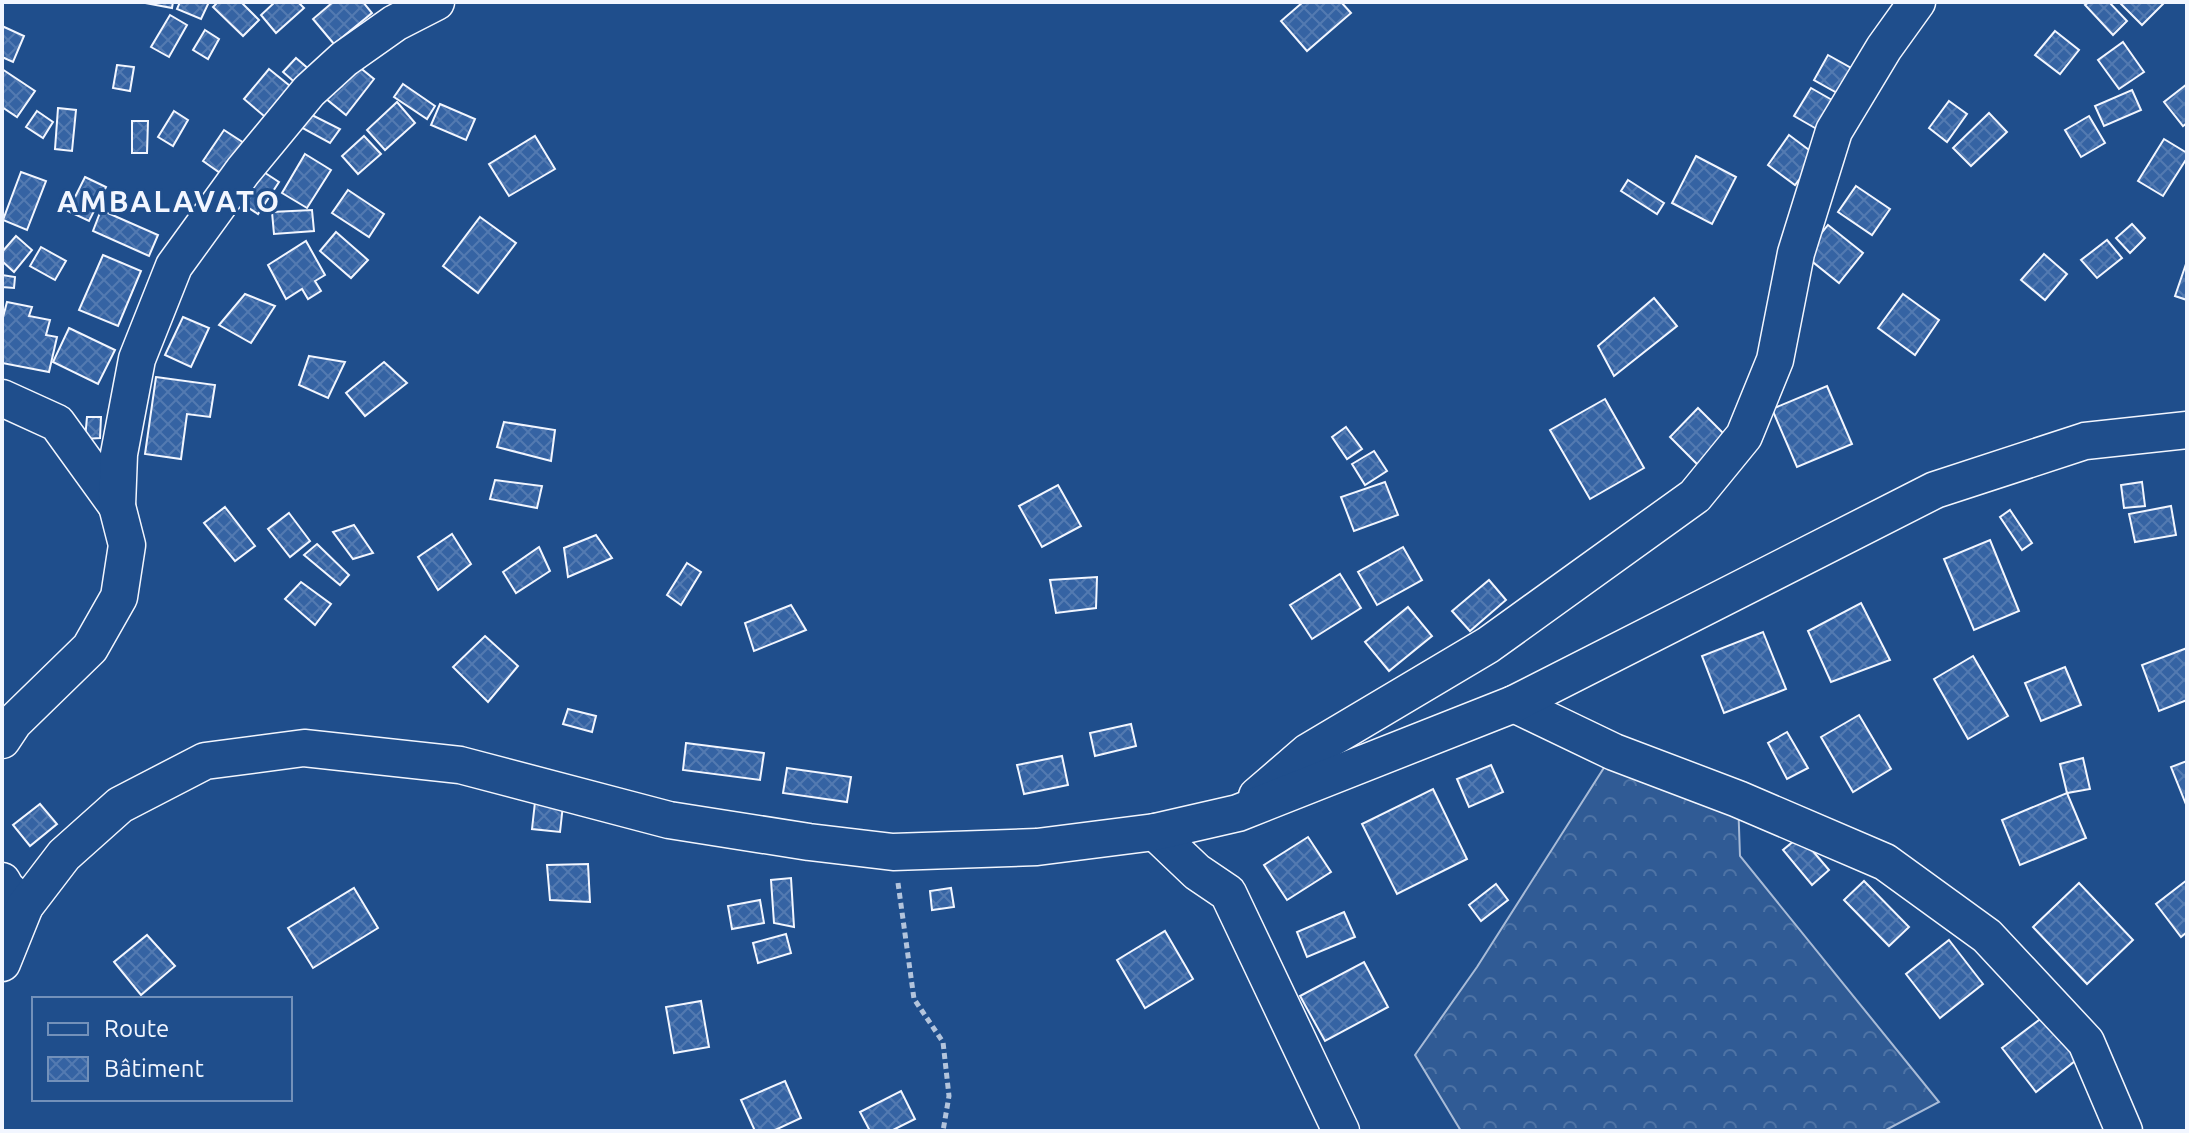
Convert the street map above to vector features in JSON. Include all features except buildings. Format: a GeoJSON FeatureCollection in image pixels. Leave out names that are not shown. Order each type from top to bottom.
{"type":"FeatureCollection","features":[{"type":"Feature","properties":{"kind":"street"},"geometry":{"type":"LineString","coordinates":[[2,740],[14,722],[90,648],[119,597],[127,545],[117,506],[119,454],[137,359],[174,266],[243,171],[309,91],[344,59],[395,23],[436,2]]}},
{"type":"Feature","properties":{"kind":"street"},"geometry":{"type":"LineString","coordinates":[[1238,813],[1308,752],[1488,645],[1695,496],[1744,436],[1775,360],[1796,253],[1834,131],[1884,48],[1917,2]]}},
{"type":"Feature","properties":{"kind":"street"},"geometry":{"type":"LineString","coordinates":[[2,398],[57,423],[117,506]]}},
{"type":"Feature","properties":{"kind":"street"},"geometry":{"type":"LineString","coordinates":[[2,963],[13,894],[64,855],[120,805],[205,761],[304,748],[460,765],[669,820],[893,852],[1037,847],[1155,832],[1238,813],[1514,704],[1935,490],[2085,441],[2187,430]]}},
{"type":"Feature","properties":{"kind":"street"},"geometry":{"type":"LineString","coordinates":[[1514,704],[1614,752],[1738,799],[1885,862],[1987,936],[2086,1042],[2124,1131]]}},
{"type":"Feature","properties":{"kind":"street"},"geometry":{"type":"LineString","coordinates":[[1155,832],[1197,872],[1228,893],[1341,1131]]}},
{"type":"Feature","properties":{"kind":"path"},"geometry":{"type":"LineString","coordinates":[[893,852],[914,999],[943,1042],[949,1096],[943,1131]]}},
{"type":"Feature","properties":{"kind":"green space"},"geometry":{"type":"Polygon","coordinates":[[[1614,752],[1738,799],[1740,856],[1939,1102],[1884,1131],[1461,1131],[1415,1055],[1477,967],[1614,752]]]}},
{"type":"Feature","properties":{"kind":"district","name":"AMBALAVATO"},"geometry":{"type":"Point","coordinates":[169,202]}}]}
